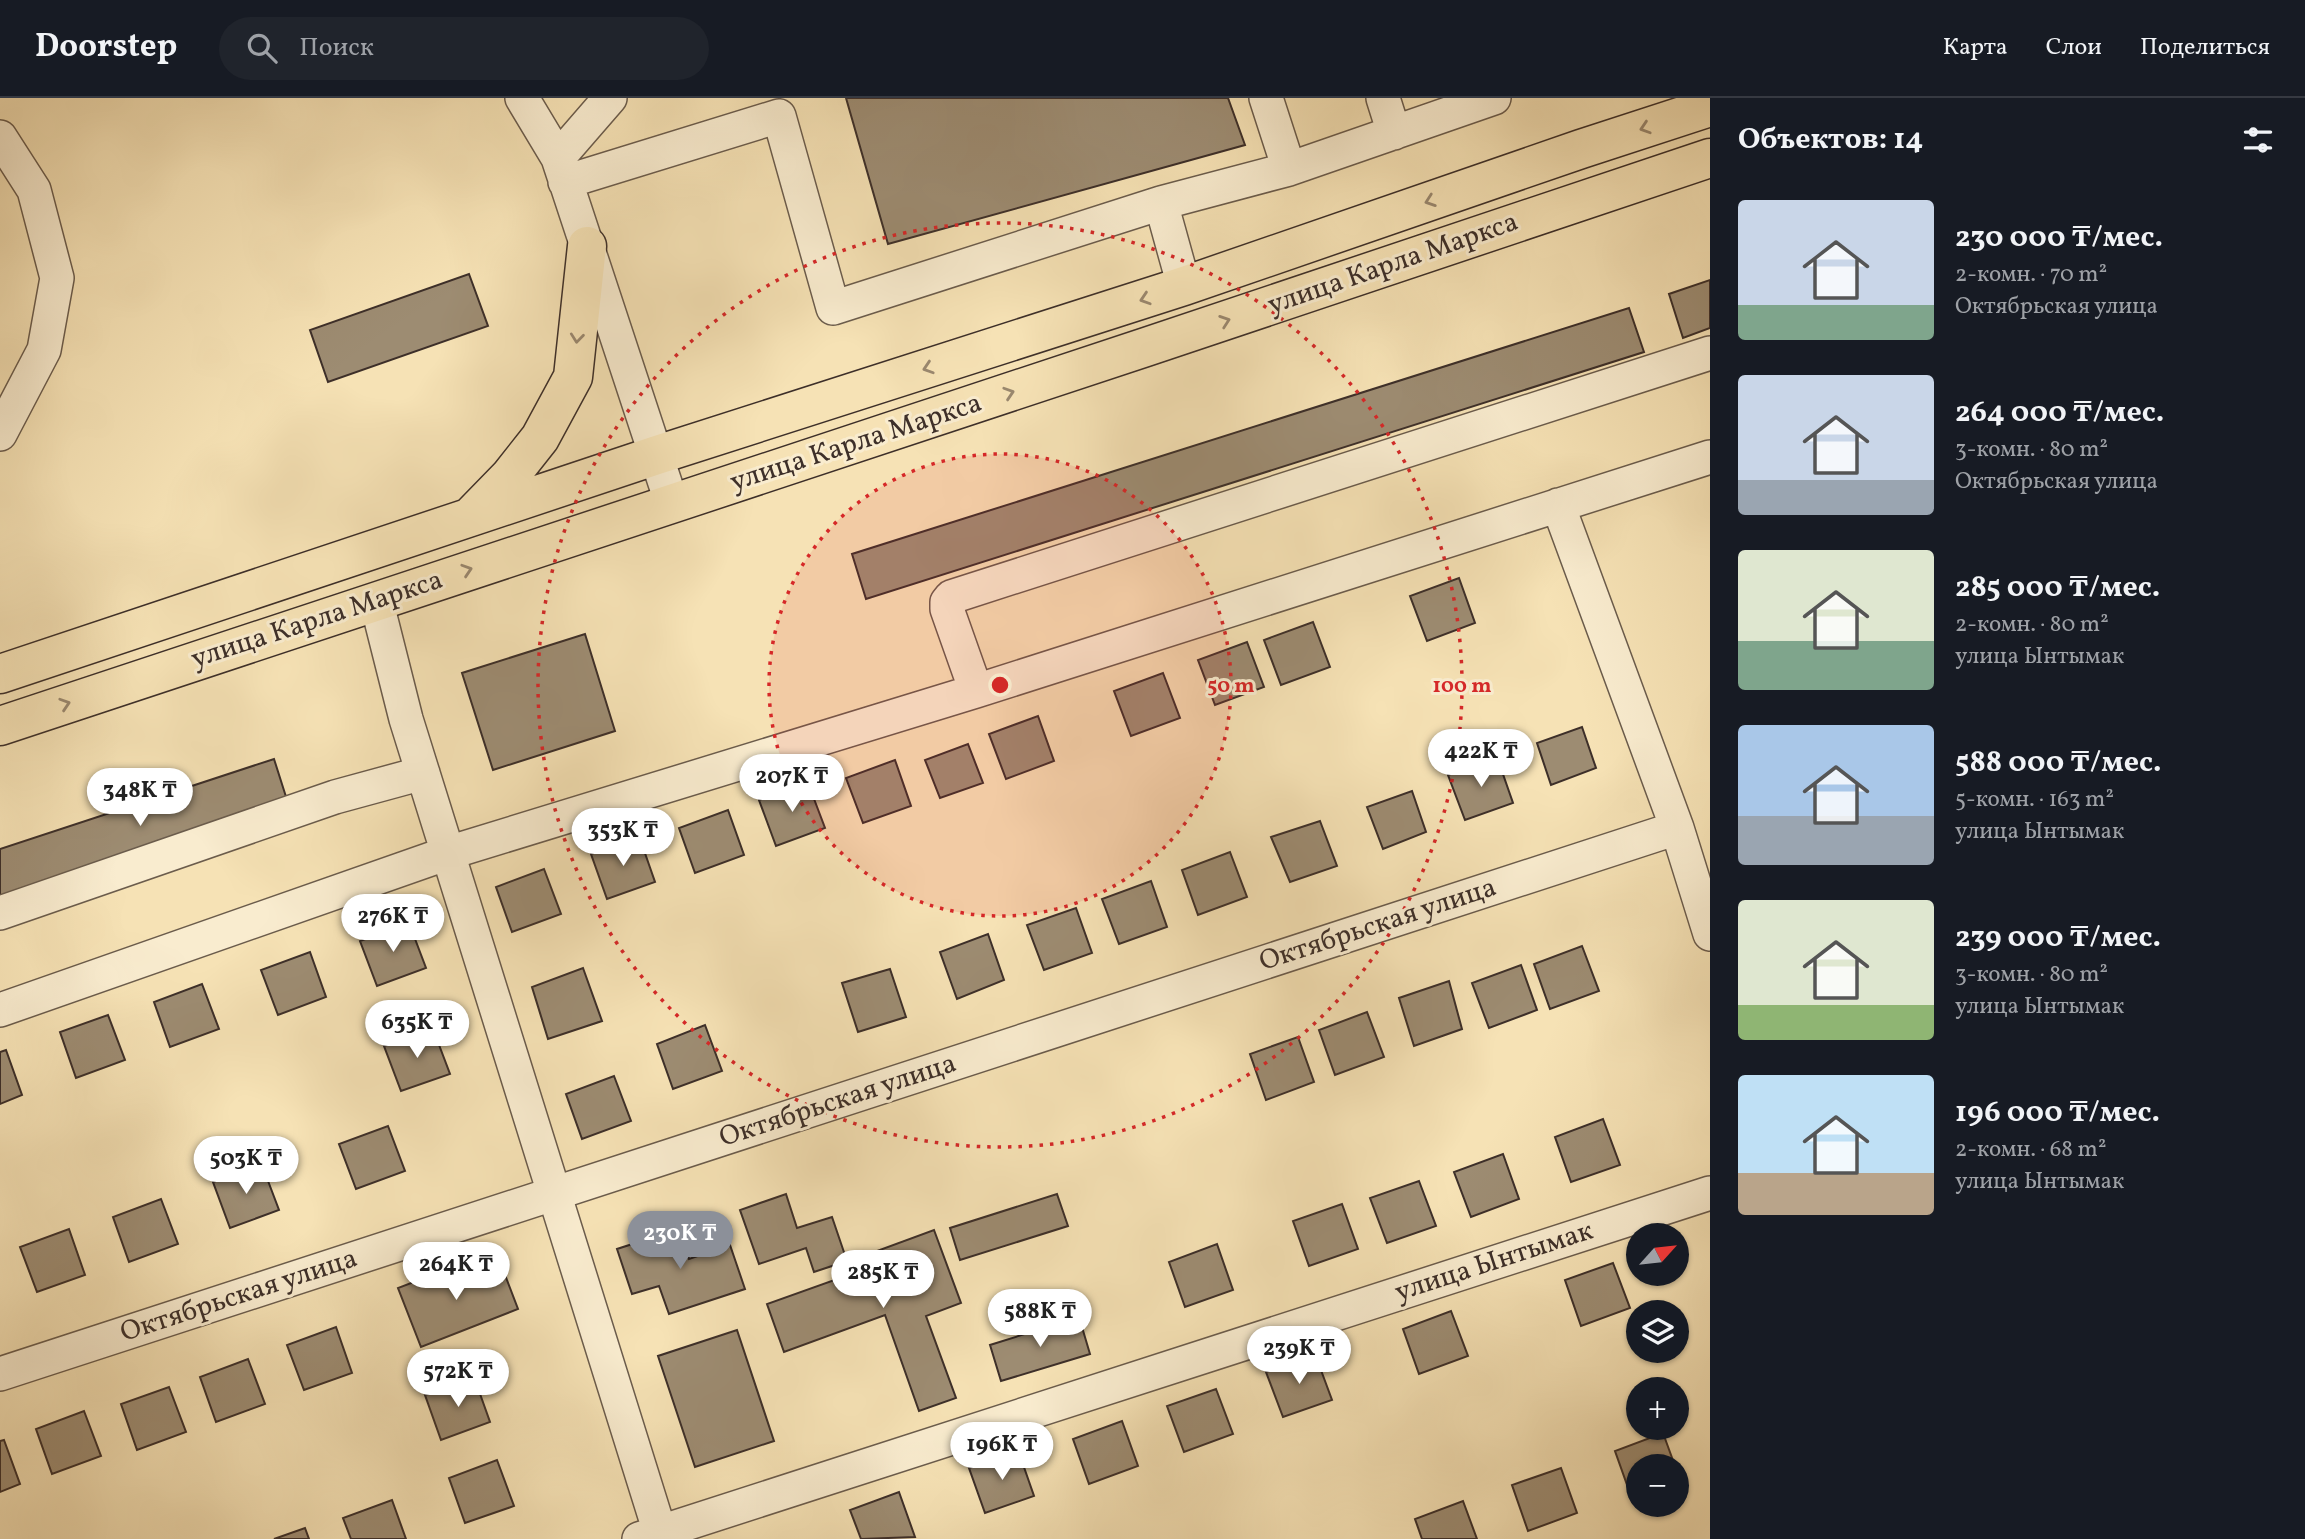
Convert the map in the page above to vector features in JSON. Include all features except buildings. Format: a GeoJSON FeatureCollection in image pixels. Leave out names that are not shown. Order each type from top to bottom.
{"type":"FeatureCollection","features":[{"type":"Feature","properties":{"kind":"main road","name":"улица Карла Маркса"},"geometry":{"type":"LineString","coordinates":[[0,674],[657,455],[1184,286],[1710,106]]}},
{"type":"Feature","properties":{"kind":"main road","name":"улица Карла Маркса"},"geometry":{"type":"LineString","coordinates":[[0,726],[1160,343],[1710,158]]}},
{"type":"Feature","properties":{"kind":"main road"},"geometry":{"type":"LineString","coordinates":[[470,517],[510,476],[540,438],[573,377],[587,246]]}},
{"type":"Feature","properties":{"kind":"street"},"geometry":{"type":"LineString","coordinates":[[522,98],[562,170],[672,504]]}},
{"type":"Feature","properties":{"kind":"street"},"geometry":{"type":"LineString","coordinates":[[562,170],[610,98]]}},
{"type":"Feature","properties":{"kind":"street"},"geometry":{"type":"LineString","coordinates":[[1266,98],[1289,169]]}},
{"type":"Feature","properties":{"kind":"street"},"geometry":{"type":"LineString","coordinates":[[1383,98],[1394,133]]}},
{"type":"Feature","properties":{"kind":"street"},"geometry":{"type":"LineString","coordinates":[[562,170],[779,116],[833,308],[1161,203],[1289,169],[1494,98]]}},
{"type":"Feature","properties":{"kind":"street"},"geometry":{"type":"LineString","coordinates":[[1702,98],[1710,106]]}},
{"type":"Feature","properties":{"kind":"street"},"geometry":{"type":"LineString","coordinates":[[0,137],[34,190],[57,278],[44,350],[0,434]]}},
{"type":"Feature","properties":{"kind":"street"},"geometry":{"type":"LineString","coordinates":[[1161,203],[1184,286]]}},
{"type":"Feature","properties":{"kind":"street"},"geometry":{"type":"LineString","coordinates":[[976,691],[947,609],[947,602],[951,597],[1710,353]]}},
{"type":"Feature","properties":{"kind":"street"},"geometry":{"type":"LineString","coordinates":[[0,1010],[448,853],[976,691],[1710,457]]}},
{"type":"Feature","properties":{"kind":"street"},"geometry":{"type":"LineString","coordinates":[[1558,505],[1677,828],[1710,934]]}},
{"type":"Feature","properties":{"kind":"street"},"geometry":{"type":"LineString","coordinates":[[376,600],[406,719],[554,1194],[654,1537]]}},
{"type":"Feature","properties":{"kind":"street"},"geometry":{"type":"LineString","coordinates":[[0,913],[335,797],[423,773]]}},
{"type":"Feature","properties":{"kind":"street","name":"Октябрьская улица"},"geometry":{"type":"LineString","coordinates":[[0,1374],[1677,828]]}},
{"type":"Feature","properties":{"kind":"street","name":"улица Ынтымак"},"geometry":{"type":"LineString","coordinates":[[654,1537],[1710,1193]]}}]}
